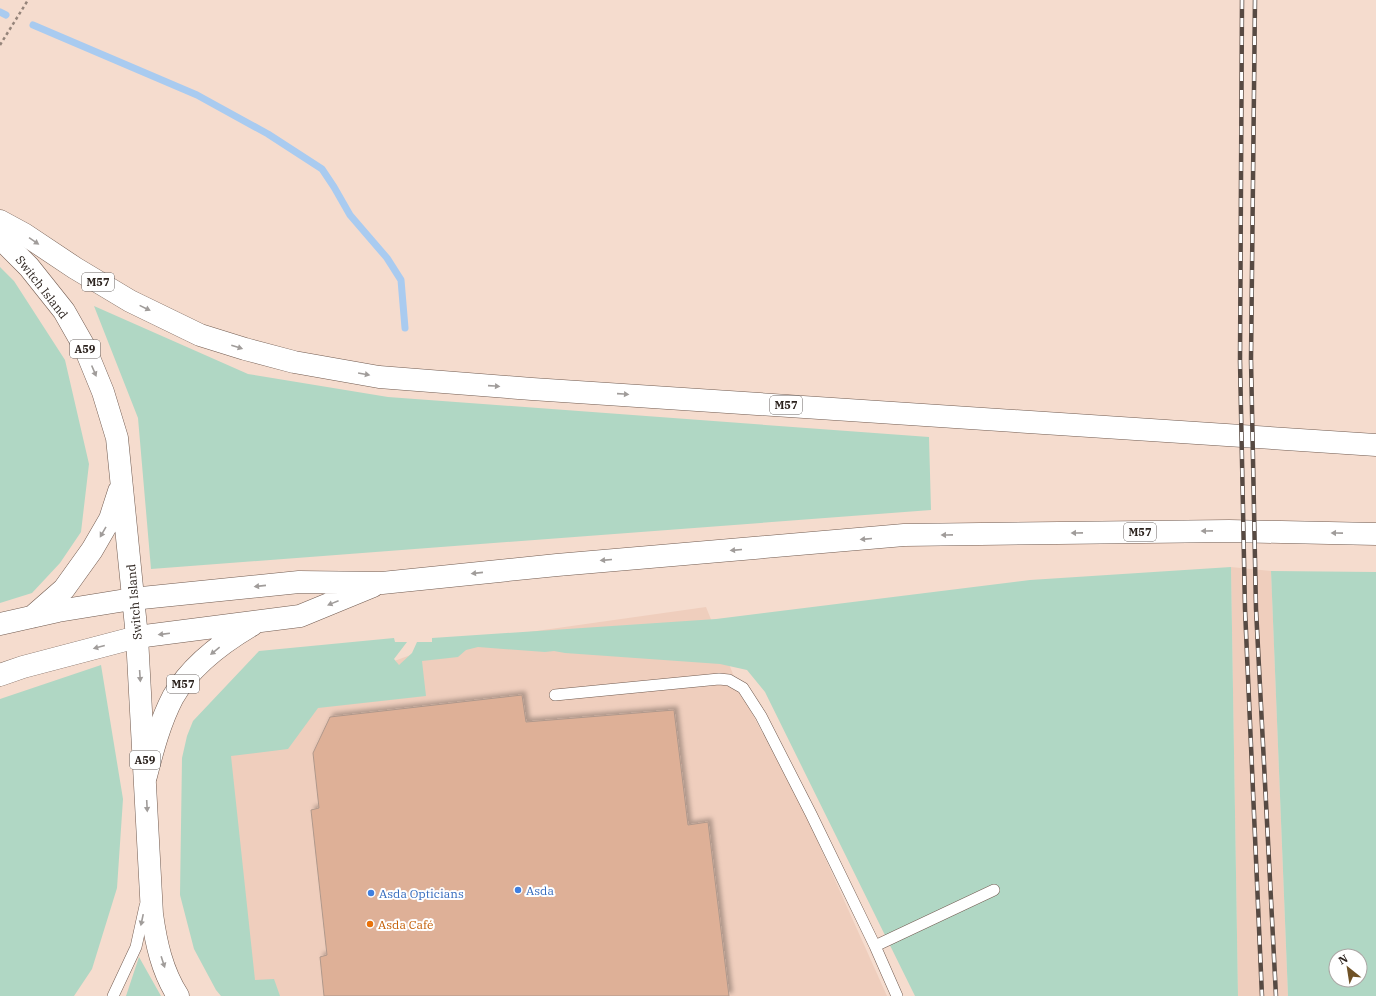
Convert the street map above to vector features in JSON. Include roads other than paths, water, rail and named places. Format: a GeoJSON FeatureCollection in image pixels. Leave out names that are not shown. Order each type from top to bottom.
{"type":"FeatureCollection","features":[{"type":"Feature","properties":{"kind":"highway","name":"M57"},"geometry":{"type":"LineString","coordinates":[[0,221],[24,234],[75,268],[130,301],[200,335],[294,362],[379,377],[548,390],[1376,444]]}},
{"type":"Feature","properties":{"kind":"highway","name":"Switch Island"},"geometry":{"type":"LineString","coordinates":[[0,238],[29,266],[64,311],[85,348],[103,392],[117,438],[137,637],[146,776],[150,882]]}},
{"type":"Feature","properties":{"kind":"highway"},"geometry":{"type":"LineString","coordinates":[[32,617],[64,589],[92,550],[110,519],[122,483]]}},
{"type":"Feature","properties":{"kind":"highway","name":"M57"},"geometry":{"type":"LineString","coordinates":[[132,599],[299,582],[382,583],[557,565],[904,535],[1229,531],[1376,534]]}},
{"type":"Feature","properties":{"kind":"highway","name":"M57"},"geometry":{"type":"LineString","coordinates":[[137,637],[300,616],[382,583]]}},
{"type":"Feature","properties":{"kind":"highway"},"geometry":{"type":"LineString","coordinates":[[0,624],[132,599]]}},
{"type":"Feature","properties":{"kind":"highway","name":"M57"},"geometry":{"type":"LineString","coordinates":[[146,776],[158,733],[173,697],[197,666],[236,634],[258,621]]}},
{"type":"Feature","properties":{"kind":"highway"},"geometry":{"type":"LineString","coordinates":[[0,675],[23,667],[137,637]]}},
{"type":"Feature","properties":{"kind":"highway","name":"A59"},"geometry":{"type":"LineString","coordinates":[[150,882],[152,914],[156,939],[163,965],[178,996]]}},
{"type":"Feature","properties":{"kind":"lane"},"geometry":{"type":"LineString","coordinates":[[556,696],[719,679],[729,680],[743,688],[761,716],[804,800],[875,946],[897,996]]}},
{"type":"Feature","properties":{"kind":"lane","name":"Switch Island"},"geometry":{"type":"LineString","coordinates":[[113,996],[136,947],[150,882]]}},
{"type":"Feature","properties":{"kind":"lane"},"geometry":{"type":"LineString","coordinates":[[875,946],[994,890]]}},
{"type":"Feature","properties":{"kind":"waterway"},"geometry":{"type":"LineString","coordinates":[[0,12],[6,15]]}},
{"type":"Feature","properties":{"kind":"waterway"},"geometry":{"type":"LineString","coordinates":[[33,25],[197,95],[268,134],[322,169],[350,215],[387,258],[401,280],[405,328]]}},
{"type":"Feature","properties":{"kind":"railway"},"geometry":{"type":"LineString","coordinates":[[1242,0],[1240,361],[1245,609],[1262,996]]}},
{"type":"Feature","properties":{"kind":"railway"},"geometry":{"type":"LineString","coordinates":[[1255,0],[1251,360],[1256,609],[1276,996]]}},
{"type":"Feature","properties":{"kind":"place","name":"Asda"},"geometry":{"type":"Point","coordinates":[518,890]}},
{"type":"Feature","properties":{"kind":"place","name":"Asda Opticians"},"geometry":{"type":"Point","coordinates":[371,893]}},
{"type":"Feature","properties":{"kind":"place","name":"Asda Café"},"geometry":{"type":"Point","coordinates":[370,924]}}]}
